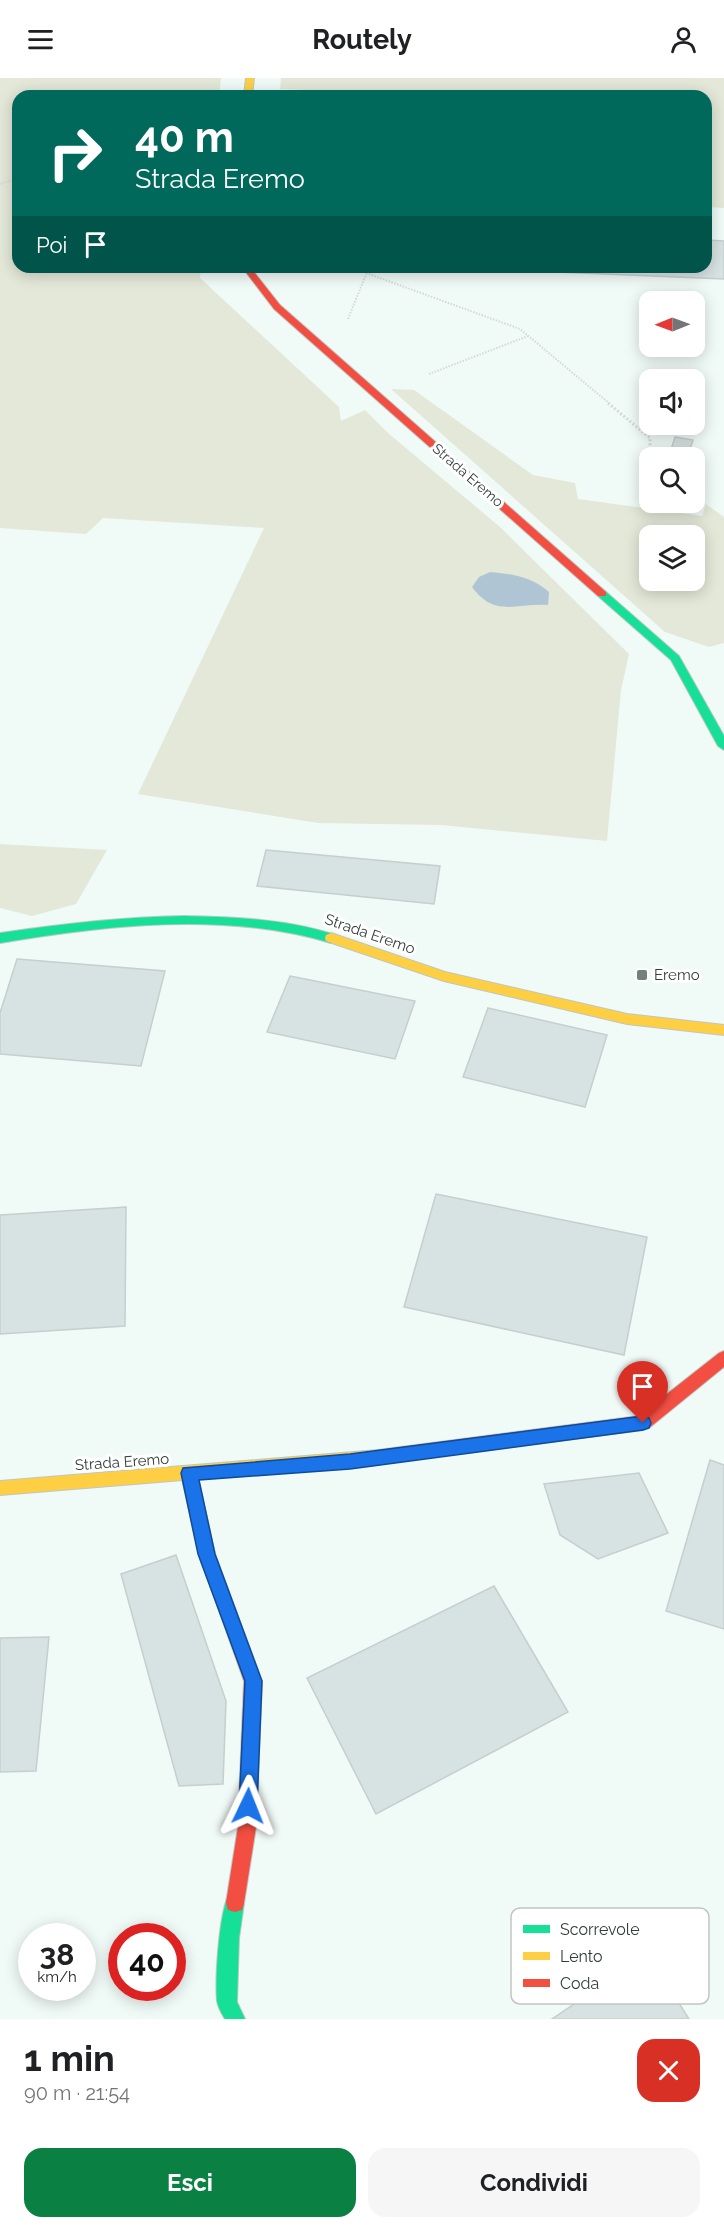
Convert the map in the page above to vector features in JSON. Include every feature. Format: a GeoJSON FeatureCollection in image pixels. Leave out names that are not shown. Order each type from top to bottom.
{"type":"FeatureCollection","features":[{"type":"Feature","properties":{"kind":"street","name":"Strada Eremo"},"geometry":{"type":"LineString","coordinates":[[251,273],[277,307],[675,658],[724,746]]}},
{"type":"Feature","properties":{"kind":"street","name":"Strada Eremo"},"geometry":{"type":"LineString","coordinates":[[0,938],[68,926],[194,919],[302,928],[444,976],[627,1019],[724,1030]]}},
{"type":"Feature","properties":{"kind":"street","name":"Strada Eremo"},"geometry":{"type":"LineString","coordinates":[[0,1488],[350,1461],[643,1423],[724,1358]]}},
{"type":"Feature","properties":{"kind":"street"},"geometry":{"type":"LineString","coordinates":[[189,1473],[207,1554],[253,1681],[247,1827],[229,1938],[227,2003],[235,2019]]}},
{"type":"Feature","properties":{"kind":"path"},"geometry":{"type":"LineString","coordinates":[[348,319],[366,273],[520,329],[650,438],[650,447]]}},
{"type":"Feature","properties":{"kind":"path"},"geometry":{"type":"LineString","coordinates":[[429,374],[529,336]]}},
{"type":"Feature","properties":{"kind":"green space"},"geometry":{"type":"Polygon","coordinates":[[[0,78],[221,78],[220,90],[12,90],[12,273],[200,273],[200,278],[339,407],[341,421],[365,410],[388,433],[500,527],[629,654],[621,690],[607,841],[441,825],[318,823],[138,794],[264,528],[103,518],[86,534],[0,528],[0,78]]]}},
{"type":"Feature","properties":{"kind":"green space"},"geometry":{"type":"Polygon","coordinates":[[[281,78],[724,78],[724,208],[712,207],[712,90],[280,89],[281,78]]]}},
{"type":"Feature","properties":{"kind":"green space"},"geometry":{"type":"Polygon","coordinates":[[[391,389],[414,390],[533,475],[575,483],[578,499],[639,507],[639,513],[680,513],[702,516],[705,513],[706,504],[724,517],[724,643],[709,647],[665,632],[391,389]]]}},
{"type":"Feature","properties":{"kind":"green space"},"geometry":{"type":"Polygon","coordinates":[[[0,844],[107,850],[76,904],[32,916],[0,908],[0,844]]]}},
{"type":"Feature","properties":{"kind":"water"},"geometry":{"type":"Polygon","coordinates":[[[490,572],[514,575],[535,583],[549,592],[548,605],[506,607],[489,603],[472,587],[479,577],[490,572]]]}},
{"type":"Feature","properties":{"kind":"building"},"geometry":{"type":"Polygon","coordinates":[[[712,240],[724,241],[724,279],[580,273],[712,273],[712,240]]]}},
{"type":"Feature","properties":{"kind":"building"},"geometry":{"type":"Polygon","coordinates":[[[675,437],[693,440],[691,447],[672,447],[675,437]]]}},
{"type":"Feature","properties":{"kind":"building"},"geometry":{"type":"Polygon","coordinates":[[[266,850],[440,866],[434,904],[257,886],[266,850]]]}},
{"type":"Feature","properties":{"kind":"building"},"geometry":{"type":"Polygon","coordinates":[[[17,959],[165,971],[141,1066],[0,1054],[0,1013],[17,959]]]}},
{"type":"Feature","properties":{"kind":"building"},"geometry":{"type":"Polygon","coordinates":[[[290,976],[415,1001],[395,1059],[267,1032],[290,976]]]}},
{"type":"Feature","properties":{"kind":"building"},"geometry":{"type":"Polygon","coordinates":[[[488,1008],[607,1035],[585,1107],[463,1077],[488,1008]]]}},
{"type":"Feature","properties":{"kind":"building"},"geometry":{"type":"Polygon","coordinates":[[[436,1194],[647,1237],[624,1355],[404,1307],[436,1194]]]}},
{"type":"Feature","properties":{"kind":"building"},"geometry":{"type":"Polygon","coordinates":[[[126,1207],[125,1326],[0,1334],[0,1215],[126,1207]]]}},
{"type":"Feature","properties":{"kind":"building"},"geometry":{"type":"Polygon","coordinates":[[[710,1460],[724,1465],[724,1629],[666,1611],[710,1460]]]}},
{"type":"Feature","properties":{"kind":"building"},"geometry":{"type":"Polygon","coordinates":[[[639,1473],[668,1533],[598,1559],[560,1535],[544,1484],[639,1473]]]}},
{"type":"Feature","properties":{"kind":"building"},"geometry":{"type":"Polygon","coordinates":[[[176,1555],[226,1701],[223,1784],[179,1786],[121,1574],[176,1555]]]}},
{"type":"Feature","properties":{"kind":"building"},"geometry":{"type":"Polygon","coordinates":[[[494,1586],[568,1712],[376,1814],[307,1678],[494,1586]]]}},
{"type":"Feature","properties":{"kind":"building"},"geometry":{"type":"Polygon","coordinates":[[[49,1637],[36,1771],[0,1772],[0,1638],[49,1637]]]}},
{"type":"Feature","properties":{"kind":"building"},"geometry":{"type":"Polygon","coordinates":[[[574,2004],[680,2004],[689,2019],[552,2019],[574,2004]]]}},
{"type":"Feature","properties":{"kind":"traffic: fast"},"geometry":{"type":"LineString","coordinates":[[602,594],[675,658],[724,746]]}},
{"type":"Feature","properties":{"kind":"traffic: fast"},"geometry":{"type":"LineString","coordinates":[[0,938],[92,925],[184,920],[278,926],[309,931],[331,938]]}},
{"type":"Feature","properties":{"kind":"traffic: fast"},"geometry":{"type":"LineString","coordinates":[[235,1903],[229,1938],[227,2003],[235,2019]]}},
{"type":"Feature","properties":{"kind":"traffic: slow"},"geometry":{"type":"LineString","coordinates":[[249,90],[250,78]]}},
{"type":"Feature","properties":{"kind":"traffic: slow"},"geometry":{"type":"LineString","coordinates":[[331,938],[444,976],[627,1019],[724,1030]]}},
{"type":"Feature","properties":{"kind":"traffic: slow"},"geometry":{"type":"LineString","coordinates":[[0,1488],[378,1457]]}},
{"type":"Feature","properties":{"kind":"traffic: jam"},"geometry":{"type":"LineString","coordinates":[[251,273],[277,307],[602,594]]}},
{"type":"Feature","properties":{"kind":"traffic: jam"},"geometry":{"type":"LineString","coordinates":[[378,1457],[643,1423],[724,1358]]}},
{"type":"Feature","properties":{"kind":"traffic: jam"},"geometry":{"type":"LineString","coordinates":[[189,1474],[207,1554],[253,1681],[247,1827],[235,1903]]}},
{"type":"Feature","properties":{"kind":"place","name":"Eremo"},"geometry":{"type":"Point","coordinates":[642,975]}},
{"type":"Feature","properties":{"kind":"route"},"geometry":{"type":"LineString","coordinates":[[248,1806],[253,1681],[207,1554],[189,1473],[350,1461],[643,1423]]}}]}
